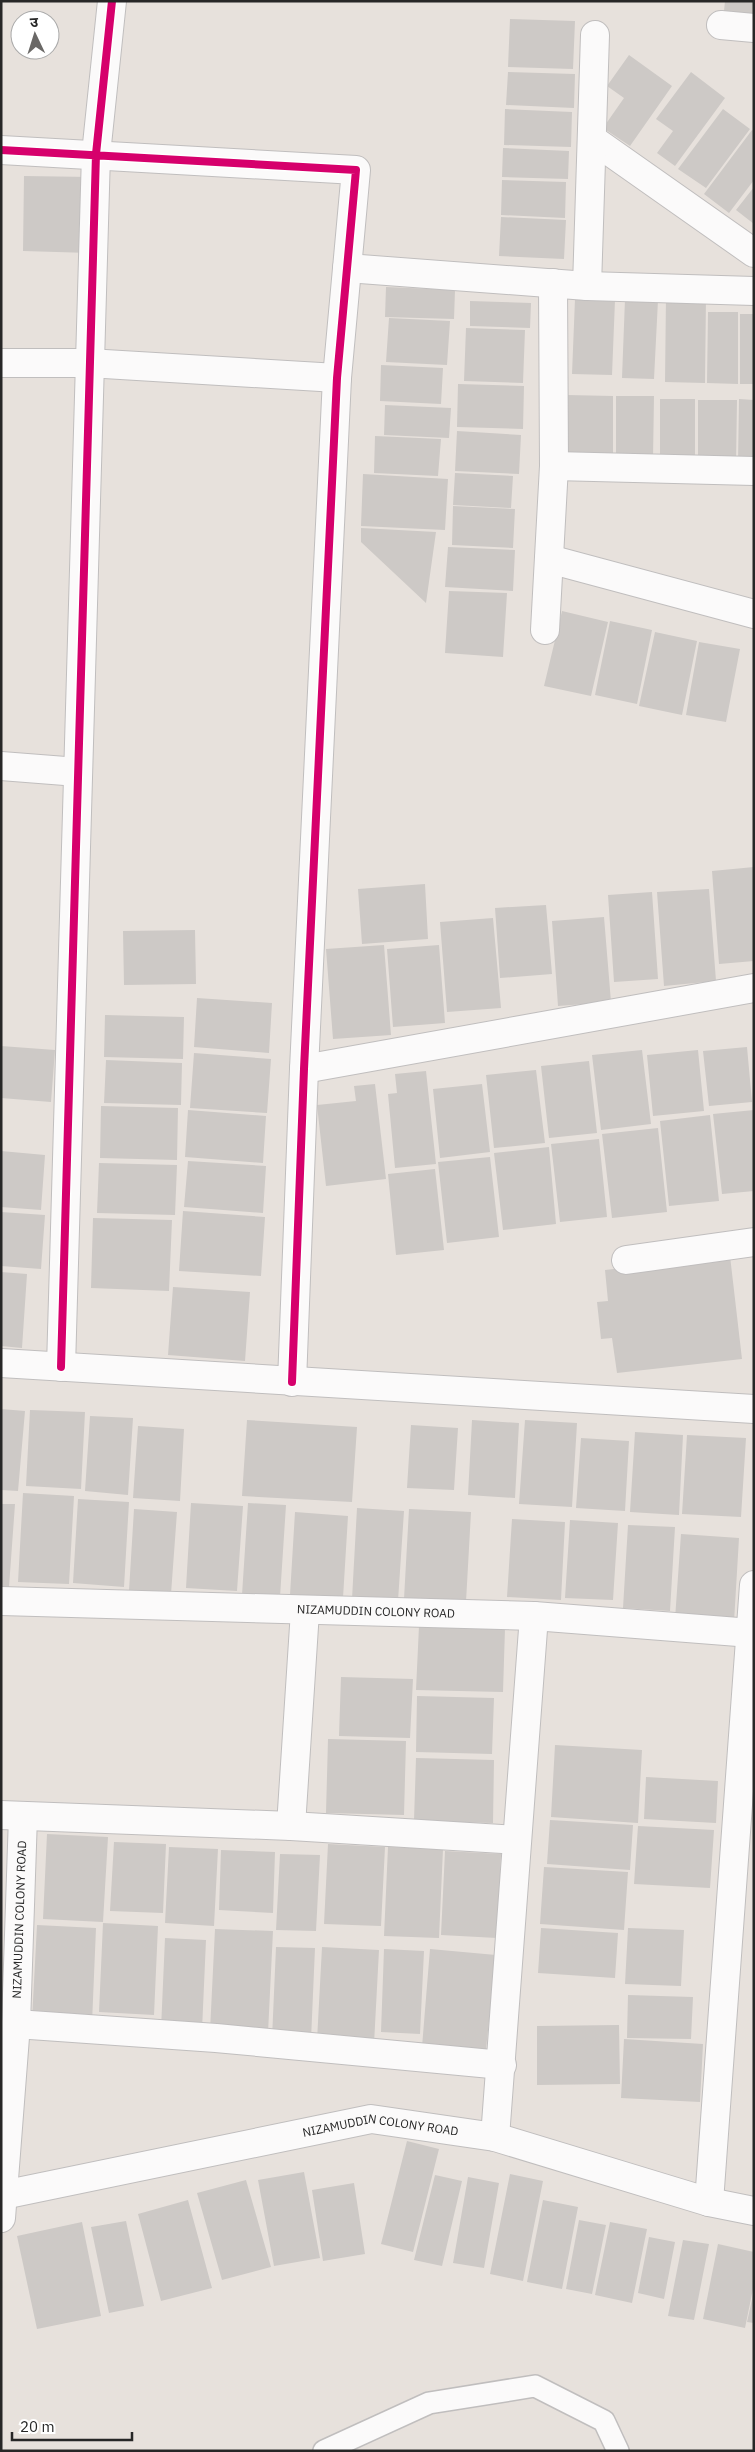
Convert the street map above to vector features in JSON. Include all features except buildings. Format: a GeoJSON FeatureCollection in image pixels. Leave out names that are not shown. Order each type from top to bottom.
{"type":"FeatureCollection","features":[{"type":"Feature","properties":{"kind":"street"},"geometry":{"type":"LineString","coordinates":[[61,1367],[88,363],[96,154],[112,1]]}},
{"type":"Feature","properties":{"kind":"street"},"geometry":{"type":"LineString","coordinates":[[721,25],[754,28]]}},
{"type":"Feature","properties":{"kind":"street"},"geometry":{"type":"LineString","coordinates":[[586,286],[595,35]]}},
{"type":"Feature","properties":{"kind":"street"},"geometry":{"type":"LineString","coordinates":[[592,139],[754,253]]}},
{"type":"Feature","properties":{"kind":"street"},"geometry":{"type":"LineString","coordinates":[[1,150],[356,170],[338,378],[304,1069],[292,1382]]}},
{"type":"Feature","properties":{"kind":"street"},"geometry":{"type":"LineString","coordinates":[[347,268],[586,286],[754,291]]}},
{"type":"Feature","properties":{"kind":"street"},"geometry":{"type":"LineString","coordinates":[[546,630],[554,466],[553,284]]}},
{"type":"Feature","properties":{"kind":"street"},"geometry":{"type":"LineString","coordinates":[[1,363],[88,363],[338,378]]}},
{"type":"Feature","properties":{"kind":"street"},"geometry":{"type":"LineString","coordinates":[[554,466],[754,471]]}},
{"type":"Feature","properties":{"kind":"street"},"geometry":{"type":"LineString","coordinates":[[548,559],[754,614]]}},
{"type":"Feature","properties":{"kind":"street"},"geometry":{"type":"LineString","coordinates":[[1,766],[78,772]]}},
{"type":"Feature","properties":{"kind":"street"},"geometry":{"type":"LineString","coordinates":[[304,1069],[754,988]]}},
{"type":"Feature","properties":{"kind":"street"},"geometry":{"type":"LineString","coordinates":[[626,1260],[754,1242]]}},
{"type":"Feature","properties":{"kind":"street"},"geometry":{"type":"LineString","coordinates":[[1,1363],[754,1410]]}},
{"type":"Feature","properties":{"kind":"street"},"geometry":{"type":"LineString","coordinates":[[709,2202],[746,1806],[754,1585]]}},
{"type":"Feature","properties":{"kind":"street","name":"NIZAMUDDIN COLONY ROAD"},"geometry":{"type":"LineString","coordinates":[[1,1601],[534,1616],[751,1633]]}},
{"type":"Feature","properties":{"kind":"street"},"geometry":{"type":"LineString","coordinates":[[291,1826],[304,1611]]}},
{"type":"Feature","properties":{"kind":"street"},"geometry":{"type":"LineString","coordinates":[[495,2137],[502,2065],[516,1840],[534,1616]]}},
{"type":"Feature","properties":{"kind":"street","name":"NIZAMUDDIN COLONY ROAD"},"geometry":{"type":"LineString","coordinates":[[516,1840],[291,1826],[12,1816],[16,2024],[2,2206],[371,2119],[495,2137],[709,2202],[754,2211]]}},
{"type":"Feature","properties":{"kind":"street"},"geometry":{"type":"LineString","coordinates":[[16,2024],[216,2038],[502,2065]]}},
{"type":"Feature","properties":{"kind":"lane"},"geometry":{"type":"LineString","coordinates":[[324,2451],[429,2403],[535,2386],[604,2421],[618,2451]]}},
{"type":"Feature","properties":{"kind":"cycle path"},"geometry":{"type":"LineString","coordinates":[[61,1367],[96,154],[112,1]]}},
{"type":"Feature","properties":{"kind":"cycle path"},"geometry":{"type":"LineString","coordinates":[[1,150],[356,170],[337,378],[304,1069],[292,1382]]}}]}
